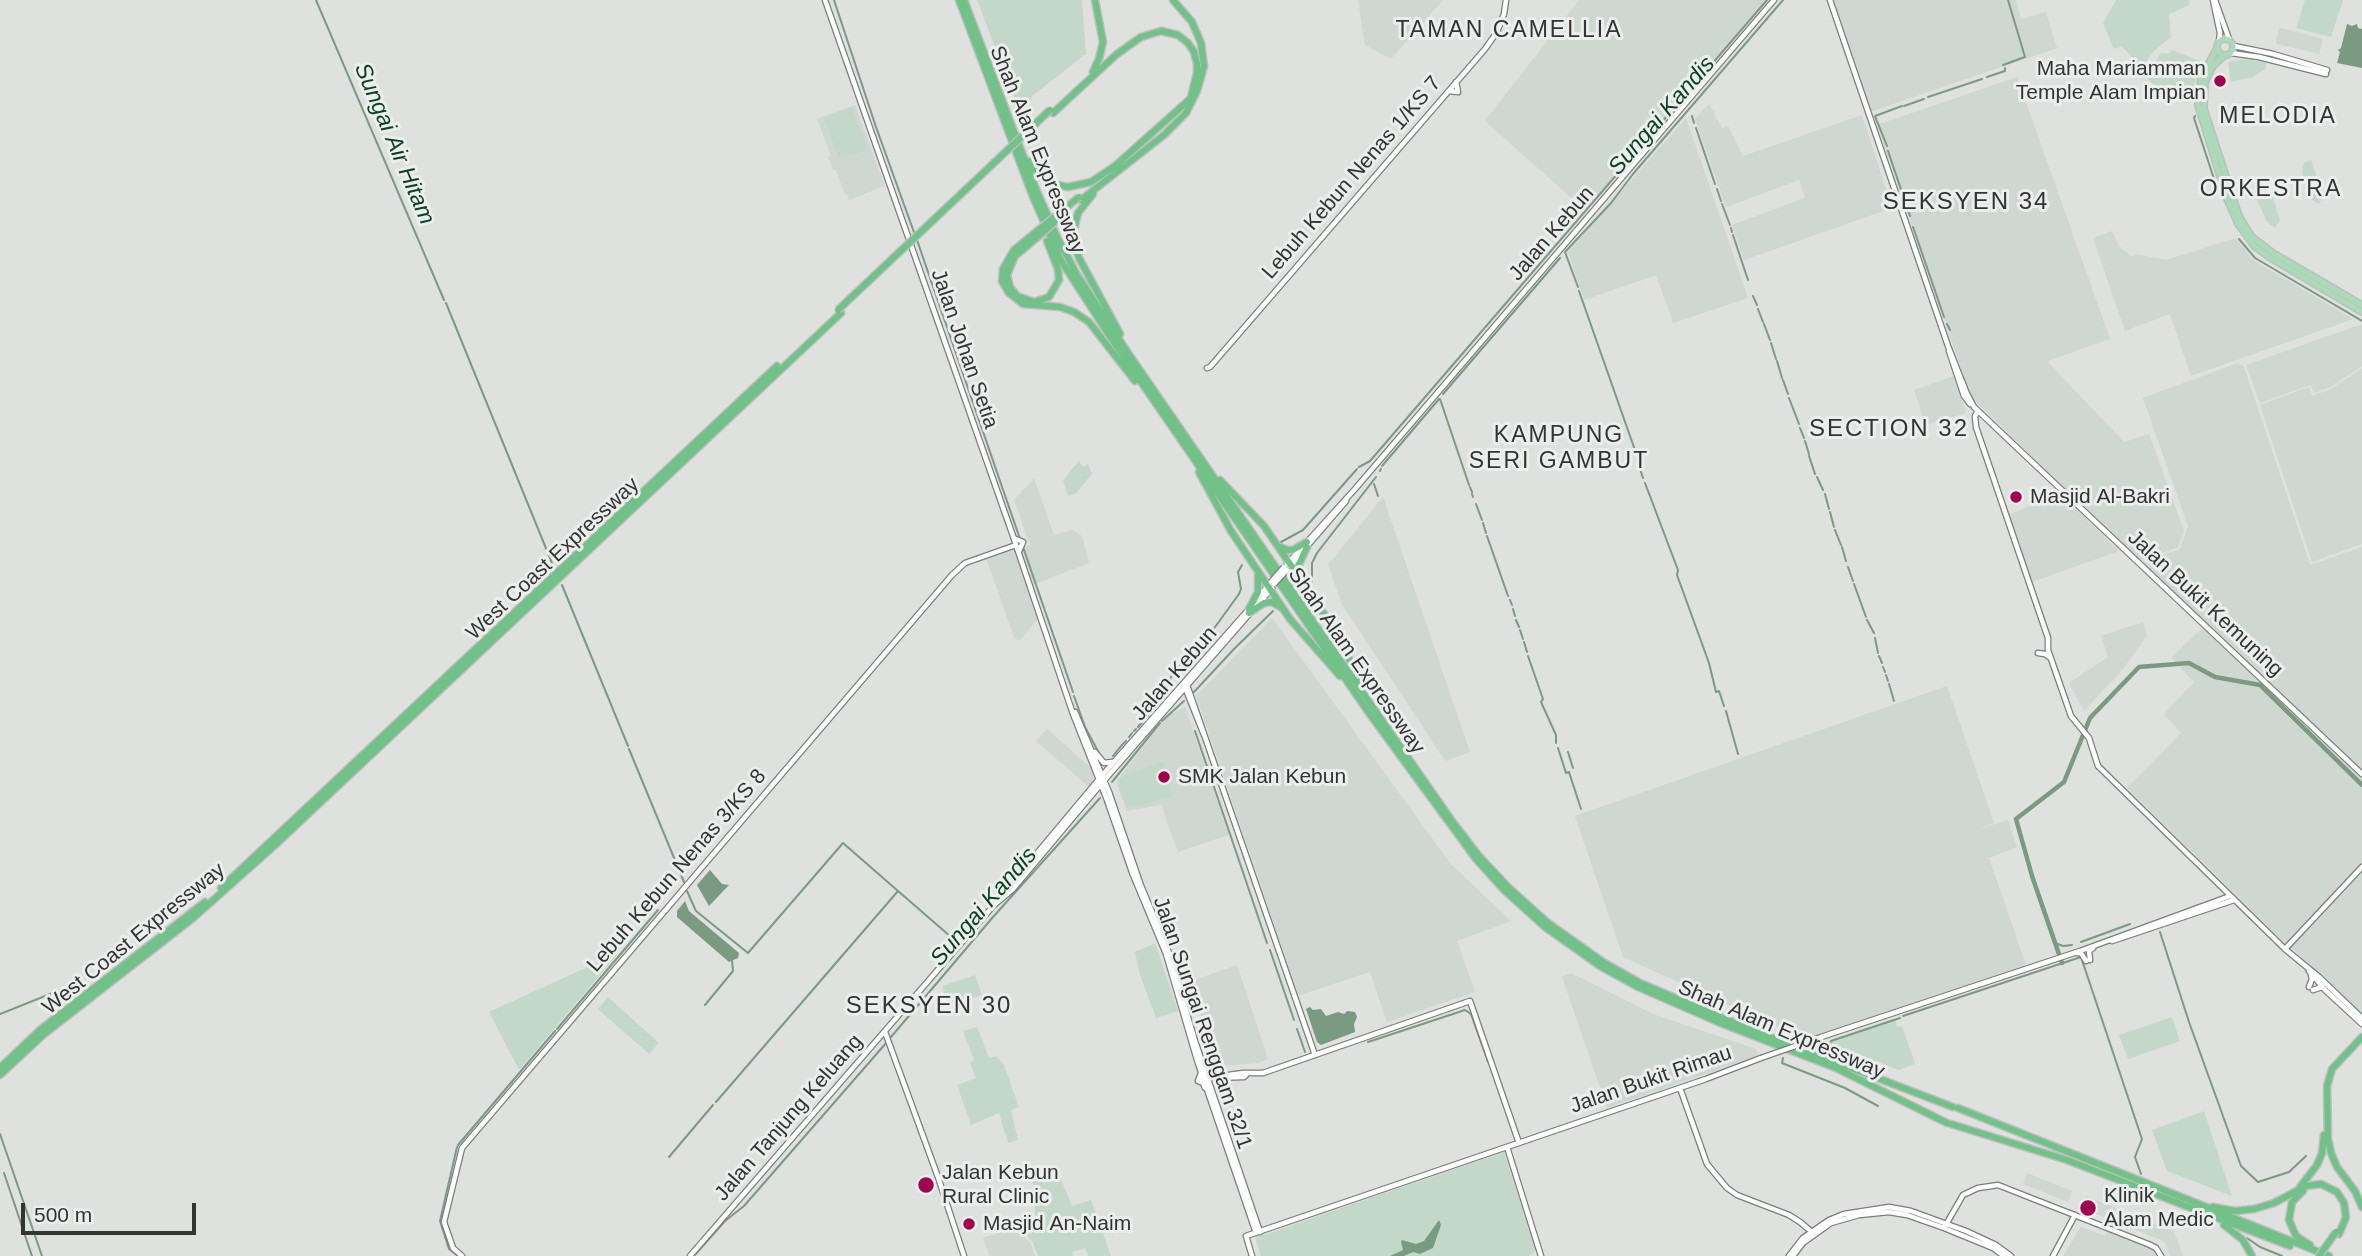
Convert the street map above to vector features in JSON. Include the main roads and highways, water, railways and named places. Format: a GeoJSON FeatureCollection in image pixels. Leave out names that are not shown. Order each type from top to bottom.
{"type":"FeatureCollection","features":[{"type":"Feature","properties":{"kind":"highway","name":"Shah Alam Expressway"},"geometry":{"type":"LineString","coordinates":[[959,0],[1049,237],[1062,262],[1369,713],[1476,859],[1531,915],[1575,949],[1647,992],[1836,1068],[1949,1124],[2067,1160],[2319,1256]]}},
{"type":"Feature","properties":{"kind":"highway","name":"Shah Alam Expressway"},"geometry":{"type":"LineString","coordinates":[[964,0],[1035,187],[1077,275],[1444,810],[1479,856],[1534,911],[1576,944],[1640,983],[1689,1005],[2331,1256]]}},
{"type":"Feature","properties":{"kind":"highway","name":"West Coast Expressway"},"geometry":{"type":"LineString","coordinates":[[0,1075],[43,1035],[192,919],[274,846],[1094,71],[1103,37],[1095,0]]}},
{"type":"Feature","properties":{"kind":"highway"},"geometry":{"type":"LineString","coordinates":[[1172,0],[1195,28],[1202,47],[1203,71],[1197,92],[1186,113],[1175,125],[1014,250],[1003,269],[1002,281],[1009,293],[1023,304],[1060,307],[1089,321],[1176,433],[1230,531],[1271,585],[1284,611]]}},
{"type":"Feature","properties":{"kind":"highway","name":"West Coast Expressway"},"geometry":{"type":"LineString","coordinates":[[1052,111],[1117,54],[1149,34],[1161,31],[1178,35],[1191,47],[1197,61],[1197,73],[1190,99]]}},
{"type":"Feature","properties":{"kind":"highway"},"geometry":{"type":"LineString","coordinates":[[981,43],[1038,175],[1057,185],[1076,187],[1091,182],[1118,163]]}},
{"type":"Feature","properties":{"kind":"highway"},"geometry":{"type":"LineString","coordinates":[[1080,199],[1190,99],[1198,84],[1201,66]]}},
{"type":"Feature","properties":{"kind":"highway"},"geometry":{"type":"LineString","coordinates":[[1007,128],[1058,272],[1058,283],[1053,293],[1036,302],[1017,296],[1007,278],[1013,258],[1032,238]]}},
{"type":"Feature","properties":{"kind":"highway"},"geometry":{"type":"LineString","coordinates":[[1114,173],[1081,208],[1075,219],[1072,238],[1079,258],[1109,315],[1157,395]]}},
{"type":"Feature","properties":{"kind":"highway","name":"West Coast Expressway"},"geometry":{"type":"LineString","coordinates":[[0,1068],[41,1029],[208,900],[839,312]]}},
{"type":"Feature","properties":{"kind":"highway"},"geometry":{"type":"LineString","coordinates":[[1195,448],[1252,513],[1331,624],[1379,715]]}},
{"type":"Feature","properties":{"kind":"highway"},"geometry":{"type":"LineString","coordinates":[[1274,542],[1281,548],[1293,550],[1307,544],[1299,564],[1301,581]]}},
{"type":"Feature","properties":{"kind":"highway"},"geometry":{"type":"LineString","coordinates":[[1257,570],[1258,592],[1249,611],[1268,602],[1276,604],[1369,713]]}},
{"type":"Feature","properties":{"kind":"highway"},"geometry":{"type":"LineString","coordinates":[[2290,1195],[2311,1175],[2322,1153],[2325,1075],[2362,1032]]}},
{"type":"Feature","properties":{"kind":"highway"},"geometry":{"type":"LineString","coordinates":[[2362,1037],[2332,1069],[2327,1087],[2330,1153],[2355,1191],[2362,1207]]}},
{"type":"Feature","properties":{"kind":"highway"},"geometry":{"type":"LineString","coordinates":[[2181,1198],[2217,1209],[2242,1211],[2274,1203],[2315,1184],[2326,1185],[2337,1192],[2346,1211],[2344,1223],[2319,1256]]}},
{"type":"Feature","properties":{"kind":"highway"},"geometry":{"type":"LineString","coordinates":[[2331,1256],[2301,1241],[2293,1232],[2289,1215],[2297,1196],[2314,1187],[2323,1188],[2335,1195],[2343,1214],[2338,1233]]}},
{"type":"Feature","properties":{"kind":"highway"},"geometry":{"type":"LineString","coordinates":[[2199,1212],[2237,1234],[2252,1256]]}},
{"type":"Feature","properties":{"kind":"main road"},"geometry":{"type":"LineString","coordinates":[[2362,305],[2273,253],[2252,237],[2239,216],[2204,109],[2205,83],[2213,66],[2224,55],[2231,53],[2234,46],[2229,39],[2219,41],[2201,78],[2198,105],[2227,199],[2238,223],[2247,238],[2261,252],[2362,312]]}},
{"type":"Feature","properties":{"kind":"main road"},"geometry":{"type":"LineString","coordinates":[[2217,48],[2224,55]]}},
{"type":"Feature","properties":{"kind":"waterway","name":"Sungai Air Hitam"},"geometry":{"type":"LineString","coordinates":[[316,0],[444,300]]}},
{"type":"Feature","properties":{"kind":"waterway"},"geometry":{"type":"LineString","coordinates":[[834,0],[915,235]]}},
{"type":"Feature","properties":{"kind":"waterway"},"geometry":{"type":"LineString","coordinates":[[1359,467],[1370,461],[1767,0]]}},
{"type":"Feature","properties":{"kind":"waterway","name":"Sungai Kandis"},"geometry":{"type":"LineString","coordinates":[[1578,287],[1565,252],[1611,203],[1783,0]]}},
{"type":"Feature","properties":{"kind":"waterway"},"geometry":{"type":"LineString","coordinates":[[2003,65],[2025,57],[2008,0]]}},
{"type":"Feature","properties":{"kind":"waterway"},"geometry":{"type":"LineString","coordinates":[[1987,77],[2005,71],[2005,68]]}},
{"type":"Feature","properties":{"kind":"waterway"},"geometry":{"type":"LineString","coordinates":[[1928,97],[1982,79]]}},
{"type":"Feature","properties":{"kind":"waterway"},"geometry":{"type":"LineString","coordinates":[[1904,106],[1924,99]]}},
{"type":"Feature","properties":{"kind":"waterway"},"geometry":{"type":"LineString","coordinates":[[1887,146],[1875,116],[1902,106]]}},
{"type":"Feature","properties":{"kind":"waterway"},"geometry":{"type":"LineString","coordinates":[[1692,116],[1694,123]]}},
{"type":"Feature","properties":{"kind":"waterway"},"geometry":{"type":"LineString","coordinates":[[2195,116],[2217,188]]}},
{"type":"Feature","properties":{"kind":"waterway"},"geometry":{"type":"LineString","coordinates":[[1696,128],[1715,184]]}},
{"type":"Feature","properties":{"kind":"waterway"},"geometry":{"type":"LineString","coordinates":[[1888,151],[1910,216]]}},
{"type":"Feature","properties":{"kind":"waterway"},"geometry":{"type":"LineString","coordinates":[[1717,189],[1721,201]]}},
{"type":"Feature","properties":{"kind":"waterway"},"geometry":{"type":"LineString","coordinates":[[1722,204],[1730,225]]}},
{"type":"Feature","properties":{"kind":"waterway"},"geometry":{"type":"LineString","coordinates":[[1913,227],[1944,317]]}},
{"type":"Feature","properties":{"kind":"waterway"},"geometry":{"type":"LineString","coordinates":[[1731,228],[1732,232]]}},
{"type":"Feature","properties":{"kind":"waterway"},"geometry":{"type":"LineString","coordinates":[[1733,235],[1748,280]]}},
{"type":"Feature","properties":{"kind":"waterway"},"geometry":{"type":"LineString","coordinates":[[2239,239],[2255,258],[2362,321]]}},
{"type":"Feature","properties":{"kind":"waterway"},"geometry":{"type":"LineString","coordinates":[[917,240],[1020,539]]}},
{"type":"Feature","properties":{"kind":"waterway","name":"Sungai Kandis"},"geometry":{"type":"LineString","coordinates":[[1443,394],[1560,258]]}},
{"type":"Feature","properties":{"kind":"waterway"},"geometry":{"type":"LineString","coordinates":[[1579,291],[1636,453]]}},
{"type":"Feature","properties":{"kind":"waterway"},"geometry":{"type":"LineString","coordinates":[[1753,296],[1757,305]]}},
{"type":"Feature","properties":{"kind":"waterway"},"geometry":{"type":"LineString","coordinates":[[446,303],[554,568]]}},
{"type":"Feature","properties":{"kind":"waterway"},"geometry":{"type":"LineString","coordinates":[[1758,309],[1763,322]]}},
{"type":"Feature","properties":{"kind":"waterway"},"geometry":{"type":"LineString","coordinates":[[1764,324],[1770,340]]}},
{"type":"Feature","properties":{"kind":"waterway"},"geometry":{"type":"LineString","coordinates":[[1947,324],[1950,330]]}},
{"type":"Feature","properties":{"kind":"waterway"},"geometry":{"type":"LineString","coordinates":[[1771,343],[1776,359]]}},
{"type":"Feature","properties":{"kind":"waterway"},"geometry":{"type":"LineString","coordinates":[[1777,361],[1782,378]]}},
{"type":"Feature","properties":{"kind":"waterway"},"geometry":{"type":"LineString","coordinates":[[1783,380],[1788,394]]}},
{"type":"Feature","properties":{"kind":"waterway"},"geometry":{"type":"LineString","coordinates":[[1789,398],[1799,424]]}},
{"type":"Feature","properties":{"kind":"waterway","name":"Sungai Kandis"},"geometry":{"type":"LineString","coordinates":[[1382,466],[1439,399]]}},
{"type":"Feature","properties":{"kind":"waterway"},"geometry":{"type":"LineString","coordinates":[[1440,399],[1469,485]]}},
{"type":"Feature","properties":{"kind":"waterway"},"geometry":{"type":"LineString","coordinates":[[1800,428],[1804,438]]}},
{"type":"Feature","properties":{"kind":"waterway"},"geometry":{"type":"LineString","coordinates":[[1805,441],[1809,454]]}},
{"type":"Feature","properties":{"kind":"waterway"},"geometry":{"type":"LineString","coordinates":[[1809,456],[1815,474]]}},
{"type":"Feature","properties":{"kind":"waterway"},"geometry":{"type":"LineString","coordinates":[[1638,457],[1643,478]]}},
{"type":"Feature","properties":{"kind":"waterway"},"geometry":{"type":"LineString","coordinates":[[1281,542],[1303,530],[1357,469]]}},
{"type":"Feature","properties":{"kind":"waterway","name":"Sungai Kandis"},"geometry":{"type":"LineString","coordinates":[[1312,581],[1312,563],[1317,553],[1376,477]]}},
{"type":"Feature","properties":{"kind":"waterway"},"geometry":{"type":"LineString","coordinates":[[1817,477],[1823,490]]}},
{"type":"Feature","properties":{"kind":"waterway"},"geometry":{"type":"LineString","coordinates":[[1645,483],[1678,570],[1677,575],[1709,663],[1716,692],[1719,691],[1724,706]]}},
{"type":"Feature","properties":{"kind":"waterway"},"geometry":{"type":"LineString","coordinates":[[1374,484],[1378,496]]}},
{"type":"Feature","properties":{"kind":"waterway"},"geometry":{"type":"LineString","coordinates":[[1470,487],[1472,492]]}},
{"type":"Feature","properties":{"kind":"waterway"},"geometry":{"type":"LineString","coordinates":[[1825,494],[1829,509]]}},
{"type":"Feature","properties":{"kind":"waterway"},"geometry":{"type":"LineString","coordinates":[[1476,504],[1482,520]]}},
{"type":"Feature","properties":{"kind":"waterway"},"geometry":{"type":"LineString","coordinates":[[1830,512],[1834,527]]}},
{"type":"Feature","properties":{"kind":"waterway"},"geometry":{"type":"LineString","coordinates":[[1483,523],[1486,533]]}},
{"type":"Feature","properties":{"kind":"waterway"},"geometry":{"type":"LineString","coordinates":[[1835,530],[1841,545]]}},
{"type":"Feature","properties":{"kind":"waterway"},"geometry":{"type":"LineString","coordinates":[[1487,536],[1508,596]]}},
{"type":"Feature","properties":{"kind":"waterway"},"geometry":{"type":"LineString","coordinates":[[1023,547],[1073,692]]}},
{"type":"Feature","properties":{"kind":"waterway"},"geometry":{"type":"LineString","coordinates":[[1842,547],[1846,561]]}},
{"type":"Feature","properties":{"kind":"waterway"},"geometry":{"type":"LineString","coordinates":[[1205,637],[1239,594],[1241,589],[1238,572],[1242,565]]}},
{"type":"Feature","properties":{"kind":"waterway"},"geometry":{"type":"LineString","coordinates":[[1848,567],[1853,581]]}},
{"type":"Feature","properties":{"kind":"waterway"},"geometry":{"type":"LineString","coordinates":[[1854,584],[1866,617]]}},
{"type":"Feature","properties":{"kind":"waterway"},"geometry":{"type":"LineString","coordinates":[[562,585],[628,746]]}},
{"type":"Feature","properties":{"kind":"waterway"},"geometry":{"type":"LineString","coordinates":[[1510,600],[1512,605]]}},
{"type":"Feature","properties":{"kind":"waterway"},"geometry":{"type":"LineString","coordinates":[[1513,609],[1515,616]]}},
{"type":"Feature","properties":{"kind":"waterway","name":"Sungai Kandis"},"geometry":{"type":"LineString","coordinates":[[1194,692],[1273,611]]}},
{"type":"Feature","properties":{"kind":"waterway"},"geometry":{"type":"LineString","coordinates":[[1516,620],[1519,627]]}},
{"type":"Feature","properties":{"kind":"waterway"},"geometry":{"type":"LineString","coordinates":[[1867,620],[1874,633]]}},
{"type":"Feature","properties":{"kind":"waterway"},"geometry":{"type":"LineString","coordinates":[[1520,630],[1523,639]]}},
{"type":"Feature","properties":{"kind":"waterway"},"geometry":{"type":"LineString","coordinates":[[1875,638],[1878,653]]}},
{"type":"Feature","properties":{"kind":"waterway"},"geometry":{"type":"LineString","coordinates":[[1159,702],[1167,691],[1171,677],[1202,639]]}},
{"type":"Feature","properties":{"kind":"waterway"},"geometry":{"type":"LineString","coordinates":[[1524,642],[1527,652]]}},
{"type":"Feature","properties":{"kind":"waterway"},"geometry":{"type":"LineString","coordinates":[[1528,656],[1543,699],[1541,702],[1556,735],[1556,743]]}},
{"type":"Feature","properties":{"kind":"waterway"},"geometry":{"type":"LineString","coordinates":[[1879,656],[1882,663]]}},
{"type":"Feature","properties":{"kind":"waterway"},"geometry":{"type":"LineString","coordinates":[[2062,963],[2032,876],[2016,819],[2064,782],[2090,718],[2139,667],[2189,663],[2215,677],[2260,685],[2362,785]]}},
{"type":"Feature","properties":{"kind":"waterway"},"geometry":{"type":"LineString","coordinates":[[1883,667],[1885,672]]}},
{"type":"Feature","properties":{"kind":"waterway"},"geometry":{"type":"LineString","coordinates":[[1886,675],[1888,681]]}},
{"type":"Feature","properties":{"kind":"waterway"},"geometry":{"type":"LineString","coordinates":[[1889,684],[1894,701]]}},
{"type":"Feature","properties":{"kind":"waterway"},"geometry":{"type":"LineString","coordinates":[[1074,696],[1085,727],[1100,755]]}},
{"type":"Feature","properties":{"kind":"waterway","name":"Sungai Kandis"},"geometry":{"type":"LineString","coordinates":[[1162,721],[1184,701]]}},
{"type":"Feature","properties":{"kind":"waterway"},"geometry":{"type":"LineString","coordinates":[[1138,727],[1157,704]]}},
{"type":"Feature","properties":{"kind":"waterway"},"geometry":{"type":"LineString","coordinates":[[1726,711],[1738,754]]}},
{"type":"Feature","properties":{"kind":"waterway","name":"Sungai Kandis"},"geometry":{"type":"LineString","coordinates":[[1112,782],[1160,723]]}},
{"type":"Feature","properties":{"kind":"waterway"},"geometry":{"type":"LineString","coordinates":[[1195,731],[1267,943]]}},
{"type":"Feature","properties":{"kind":"waterway"},"geometry":{"type":"LineString","coordinates":[[1129,737],[1132,733]]}},
{"type":"Feature","properties":{"kind":"waterway"},"geometry":{"type":"LineString","coordinates":[[1122,745],[1126,741]]}},
{"type":"Feature","properties":{"kind":"waterway"},"geometry":{"type":"LineString","coordinates":[[1113,756],[1121,746]]}},
{"type":"Feature","properties":{"kind":"waterway"},"geometry":{"type":"LineString","coordinates":[[1558,748],[1581,809]]}},
{"type":"Feature","properties":{"kind":"waterway"},"geometry":{"type":"LineString","coordinates":[[629,749],[684,882]]}},
{"type":"Feature","properties":{"kind":"waterway"},"geometry":{"type":"LineString","coordinates":[[1568,752],[1573,768]]}},
{"type":"Feature","properties":{"kind":"waterway","name":"Sungai Kandis"},"geometry":{"type":"LineString","coordinates":[[891,1037],[993,917],[1100,798]]}},
{"type":"Feature","properties":{"kind":"waterway"},"geometry":{"type":"LineString","coordinates":[[687,891],[696,911],[748,953],[843,843],[898,891],[716,1102]]}},
{"type":"Feature","properties":{"kind":"waterway"},"geometry":{"type":"LineString","coordinates":[[898,891],[958,943]]}},
{"type":"Feature","properties":{"kind":"waterway"},"geometry":{"type":"LineString","coordinates":[[557,1029],[658,910]]}},
{"type":"Feature","properties":{"kind":"waterway"},"geometry":{"type":"LineString","coordinates":[[2081,942],[2130,924]]}},
{"type":"Feature","properties":{"kind":"waterway"},"geometry":{"type":"LineString","coordinates":[[2160,932],[2241,1166],[2258,1182],[2289,1172],[2306,1156]]}},
{"type":"Feature","properties":{"kind":"waterway"},"geometry":{"type":"LineString","coordinates":[[2055,943],[2072,945]]}},
{"type":"Feature","properties":{"kind":"waterway"},"geometry":{"type":"LineString","coordinates":[[1270,950],[1294,1020]]}},
{"type":"Feature","properties":{"kind":"waterway"},"geometry":{"type":"LineString","coordinates":[[1903,1016],[2081,957],[2142,1139],[2135,1157],[2141,1174]]}},
{"type":"Feature","properties":{"kind":"waterway"},"geometry":{"type":"LineString","coordinates":[[705,1005],[733,971],[732,960]]}},
{"type":"Feature","properties":{"kind":"waterway"},"geometry":{"type":"LineString","coordinates":[[0,1014],[70,986]]}},
{"type":"Feature","properties":{"kind":"waterway"},"geometry":{"type":"LineString","coordinates":[[1368,1042],[1465,1010],[1471,1014],[1488,1062]]}},
{"type":"Feature","properties":{"kind":"waterway"},"geometry":{"type":"LineString","coordinates":[[1813,1045],[1828,1047],[1831,1041],[1900,1018]]}},
{"type":"Feature","properties":{"kind":"waterway"},"geometry":{"type":"LineString","coordinates":[[1297,1029],[1305,1052]]}},
{"type":"Feature","properties":{"kind":"waterway"},"geometry":{"type":"LineString","coordinates":[[458,1145],[555,1031]]}},
{"type":"Feature","properties":{"kind":"waterway","name":"Sungai Kandis"},"geometry":{"type":"LineString","coordinates":[[694,1256],[725,1221],[744,1206],[887,1042]]}},
{"type":"Feature","properties":{"kind":"waterway"},"geometry":{"type":"LineString","coordinates":[[1783,1058],[1782,1063],[1845,1088],[1878,1106]]}},
{"type":"Feature","properties":{"kind":"waterway"},"geometry":{"type":"LineString","coordinates":[[669,1157],[713,1105]]}},
{"type":"Feature","properties":{"kind":"waterway"},"geometry":{"type":"LineString","coordinates":[[0,1134],[42,1256]]}},
{"type":"Feature","properties":{"kind":"waterway"},"geometry":{"type":"LineString","coordinates":[[457,1147],[440,1221],[449,1249],[458,1256]]}},
{"type":"Feature","properties":{"kind":"waterway"},"geometry":{"type":"LineString","coordinates":[[4,1173],[32,1256]]}},
{"type":"Feature","properties":{"kind":"waterway"},"geometry":{"type":"LineString","coordinates":[[2247,1238],[2282,1256]]}},
{"type":"Feature","properties":{"kind":"place","name":"Maha Mariamman Temple Alam Impian"},"geometry":{"type":"Point","coordinates":[2220,81]}},
{"type":"Feature","properties":{"kind":"place","name":"Masjid Al-Bakri"},"geometry":{"type":"Point","coordinates":[2016,497]}},
{"type":"Feature","properties":{"kind":"place","name":"SMK Jalan Kebun"},"geometry":{"type":"Point","coordinates":[1164,777]}},
{"type":"Feature","properties":{"kind":"place","name":"Jalan Kebun Rural Clinic"},"geometry":{"type":"Point","coordinates":[926,1185]}},
{"type":"Feature","properties":{"kind":"place","name":"Klinik Alam Medic"},"geometry":{"type":"Point","coordinates":[2088,1208]}},
{"type":"Feature","properties":{"kind":"place","name":"Masjid An-Naim"},"geometry":{"type":"Point","coordinates":[969,1224]}},
{"type":"Feature","properties":{"kind":"district","name":"TAMAN CAMELLIA"},"geometry":{"type":"Point","coordinates":[1509,31]}},
{"type":"Feature","properties":{"kind":"district","name":"MELODIA"},"geometry":{"type":"Point","coordinates":[2278,117]}},
{"type":"Feature","properties":{"kind":"district","name":"ORKESTRA"},"geometry":{"type":"Point","coordinates":[2271,190]}},
{"type":"Feature","properties":{"kind":"district","name":"SEKSYEN 34"},"geometry":{"type":"Point","coordinates":[1966,202]}},
{"type":"Feature","properties":{"kind":"district","name":"SECTION 32"},"geometry":{"type":"Point","coordinates":[1889,429]}},
{"type":"Feature","properties":{"kind":"district","name":"KAMPUNG SERI GAMBUT"},"geometry":{"type":"Point","coordinates":[1559,449]}},
{"type":"Feature","properties":{"kind":"district","name":"SEKSYEN 30"},"geometry":{"type":"Point","coordinates":[929,1006]}}]}
